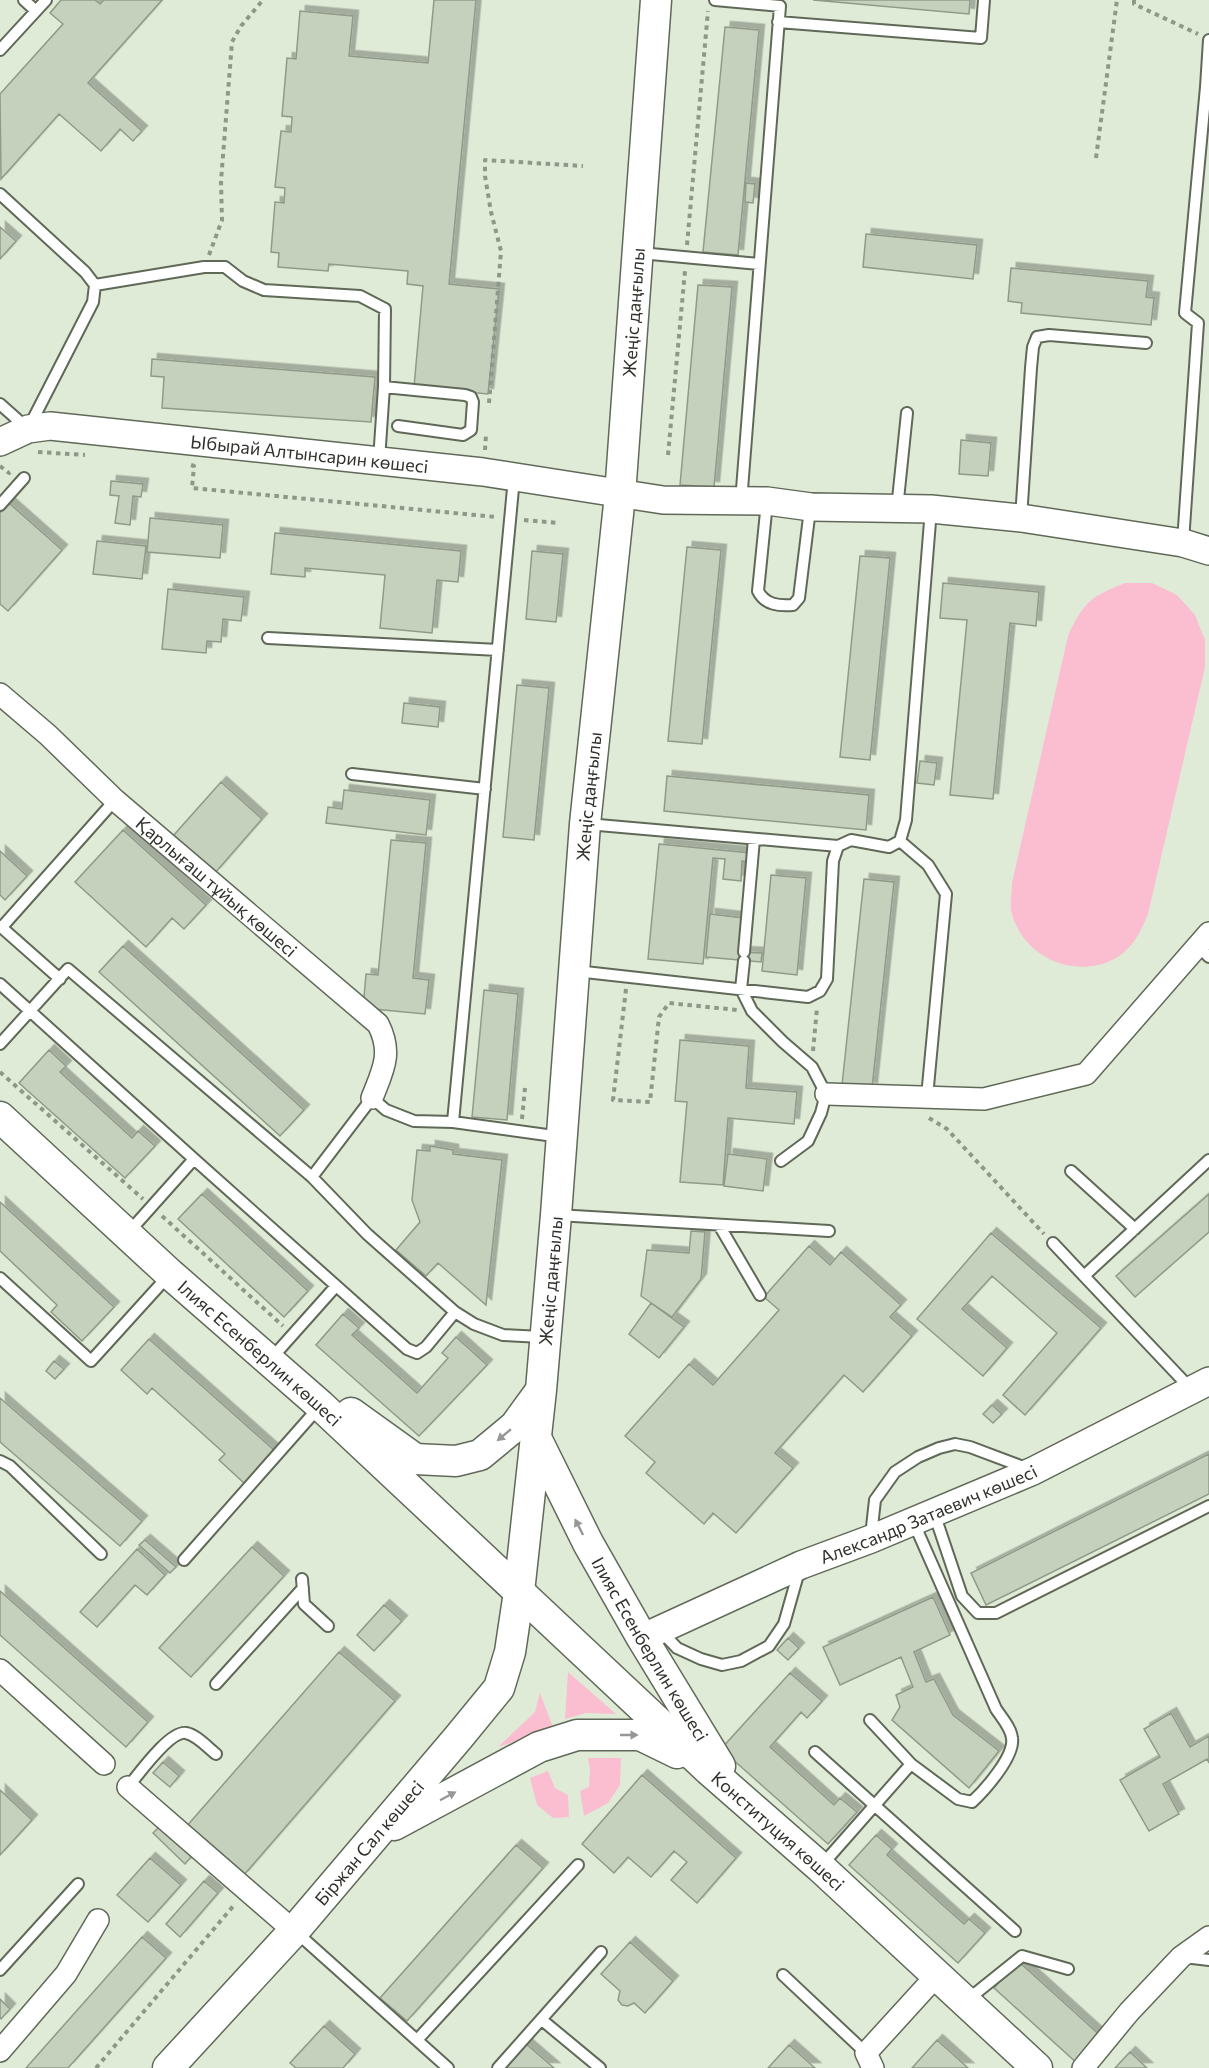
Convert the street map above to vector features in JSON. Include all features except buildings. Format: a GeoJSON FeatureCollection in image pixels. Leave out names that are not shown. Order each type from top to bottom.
{"type":"FeatureCollection","features":[{"type":"Feature","properties":{"kind":"main road","name":"Жеңіс даңғылы"},"geometry":{"type":"LineString","coordinates":[[519,1592],[546,1337],[585,824],[620,495],[656,0]]}},
{"type":"Feature","properties":{"kind":"main road","name":"Ілияс Есенберлин көшесі"},"geometry":{"type":"LineString","coordinates":[[0,1117],[170,1274],[320,1405],[519,1592]]}},
{"type":"Feature","properties":{"kind":"main road"},"geometry":{"type":"LineString","coordinates":[[274,1364],[340,1406],[415,1459],[456,1461],[480,1455],[515,1426],[541,1390]]}},
{"type":"Feature","properties":{"kind":"main road","name":"Ілияс Есенберлин көшесі"},"geometry":{"type":"LineString","coordinates":[[536,1438],[588,1543],[651,1634],[737,1794]]}},
{"type":"Feature","properties":{"kind":"main road","name":"Конституция көшесі"},"geometry":{"type":"LineString","coordinates":[[519,1592],[709,1770],[820,1867],[1037,2068]]}},
{"type":"Feature","properties":{"kind":"main road","name":"Біржан Сал көшесі"},"geometry":{"type":"LineString","coordinates":[[168,2068],[294,1931],[499,1688],[510,1652],[519,1592]]}},
{"type":"Feature","properties":{"kind":"main road"},"geometry":{"type":"LineString","coordinates":[[378,1833],[539,1747],[577,1735],[640,1735],[709,1770]]}},
{"type":"Feature","properties":{"kind":"street","name":"Ыбырай Алтынсарин көшесі"},"geometry":{"type":"LineString","coordinates":[[0,442],[29,442],[50,426],[483,472],[663,500],[754,502],[811,507],[897,510],[931,509],[1021,518],[1183,543],[1209,551]]}},
{"type":"Feature","properties":{"kind":"street","name":"Қарлығаш тұйық көшесі"},"geometry":{"type":"LineString","coordinates":[[0,694],[48,735],[115,800],[378,1024],[385,1039],[386,1059],[372,1098]]}},
{"type":"Feature","properties":{"kind":"street"},"geometry":{"type":"LineString","coordinates":[[826,1094],[927,1107],[984,1100],[1086,1074],[1205,945]]}},
{"type":"Feature","properties":{"kind":"street","name":"Александр Затаевич көшесі"},"geometry":{"type":"LineString","coordinates":[[651,1634],[801,1565],[871,1539],[1033,1471],[1203,1387]]}},
{"type":"Feature","properties":{"kind":"street"},"geometry":{"type":"LineString","coordinates":[[0,1670],[104,1764]]}},
{"type":"Feature","properties":{"kind":"street"},"geometry":{"type":"LineString","coordinates":[[128,1787],[294,1931]]}},
{"type":"Feature","properties":{"kind":"street"},"geometry":{"type":"LineString","coordinates":[[0,2051],[66,1974],[98,1920]]}},
{"type":"Feature","properties":{"kind":"street"},"geometry":{"type":"LineString","coordinates":[[1083,2068],[1129,2012],[1181,1957],[1209,1937]]}},
{"type":"Feature","properties":{"kind":"street"},"geometry":{"type":"LineString","coordinates":[[870,2061],[937,1975]]}},
{"type":"Feature","properties":{"kind":"lane"},"geometry":{"type":"LineString","coordinates":[[24,0],[36,11]]}},
{"type":"Feature","properties":{"kind":"lane"},"geometry":{"type":"LineString","coordinates":[[0,50],[46,0]]}},
{"type":"Feature","properties":{"kind":"lane"},"geometry":{"type":"LineString","coordinates":[[715,0],[780,6],[759,264],[754,502],[758,591],[769,603],[782,606],[793,605],[799,598],[811,507]]}},
{"type":"Feature","properties":{"kind":"lane"},"geometry":{"type":"LineString","coordinates":[[778,22],[981,38],[984,0]]}},
{"type":"Feature","properties":{"kind":"lane"},"geometry":{"type":"LineString","coordinates":[[1183,543],[1198,323],[1185,313],[1209,40]]}},
{"type":"Feature","properties":{"kind":"lane"},"geometry":{"type":"LineString","coordinates":[[0,194],[85,272],[95,285],[93,302],[29,442],[0,404]]}},
{"type":"Feature","properties":{"kind":"lane"},"geometry":{"type":"LineString","coordinates":[[637,252],[759,264]]}},
{"type":"Feature","properties":{"kind":"lane"},"geometry":{"type":"LineString","coordinates":[[95,285],[204,267],[225,267],[243,280],[264,290],[360,296],[385,309],[384,387],[379,462]]}},
{"type":"Feature","properties":{"kind":"lane"},"geometry":{"type":"LineString","coordinates":[[1021,518],[1031,369],[1033,347],[1037,337],[1049,335],[1146,343]]}},
{"type":"Feature","properties":{"kind":"lane"},"geometry":{"type":"LineString","coordinates":[[384,387],[465,395],[471,397],[473,402],[471,430],[463,435],[398,426]]}},
{"type":"Feature","properties":{"kind":"lane"},"geometry":{"type":"LineString","coordinates":[[897,510],[907,413]]}},
{"type":"Feature","properties":{"kind":"lane"},"geometry":{"type":"LineString","coordinates":[[453,1122],[514,477]]}},
{"type":"Feature","properties":{"kind":"lane"},"geometry":{"type":"LineString","coordinates":[[0,505],[24,478]]}},
{"type":"Feature","properties":{"kind":"lane"},"geometry":{"type":"LineString","coordinates":[[585,824],[838,846],[851,840],[889,847],[900,841],[906,820],[931,509]]}},
{"type":"Feature","properties":{"kind":"lane"},"geometry":{"type":"LineString","coordinates":[[268,638],[498,651]]}},
{"type":"Feature","properties":{"kind":"lane"},"geometry":{"type":"LineString","coordinates":[[352,774],[485,789]]}},
{"type":"Feature","properties":{"kind":"lane"},"geometry":{"type":"LineString","coordinates":[[60,979],[1,927],[115,800]]}},
{"type":"Feature","properties":{"kind":"lane"},"geometry":{"type":"LineString","coordinates":[[754,839],[741,989],[752,1011],[812,1067],[826,1094],[821,1113],[808,1141],[781,1161]]}},
{"type":"Feature","properties":{"kind":"lane"},"geometry":{"type":"LineString","coordinates":[[900,841],[928,865],[946,894],[927,1107]]}},
{"type":"Feature","properties":{"kind":"lane"},"geometry":{"type":"LineString","coordinates":[[574,971],[808,997],[820,992],[827,979],[833,861],[838,846]]}},
{"type":"Feature","properties":{"kind":"lane"},"geometry":{"type":"LineString","coordinates":[[0,1044],[68,969],[312,1177],[368,1234],[455,1312],[474,1324],[503,1335],[546,1337]]}},
{"type":"Feature","properties":{"kind":"lane"},"geometry":{"type":"LineString","coordinates":[[0,984],[407,1349],[417,1353],[426,1347],[455,1312]]}},
{"type":"Feature","properties":{"kind":"lane"},"geometry":{"type":"LineString","coordinates":[[312,1177],[372,1098],[386,1110],[414,1120],[453,1122],[561,1137]]}},
{"type":"Feature","properties":{"kind":"lane"},"geometry":{"type":"LineString","coordinates":[[127,1234],[194,1159]]}},
{"type":"Feature","properties":{"kind":"lane"},"geometry":{"type":"LineString","coordinates":[[1084,1276],[1209,1160]]}},
{"type":"Feature","properties":{"kind":"lane"},"geometry":{"type":"LineString","coordinates":[[1071,1171],[1135,1229]]}},
{"type":"Feature","properties":{"kind":"lane"},"geometry":{"type":"LineString","coordinates":[[556,1215],[829,1231]]}},
{"type":"Feature","properties":{"kind":"lane"},"geometry":{"type":"LineString","coordinates":[[719,1225],[760,1296]]}},
{"type":"Feature","properties":{"kind":"lane"},"geometry":{"type":"LineString","coordinates":[[1053,1243],[1084,1276],[1203,1387]]}},
{"type":"Feature","properties":{"kind":"lane"},"geometry":{"type":"LineString","coordinates":[[0,1278],[91,1361],[170,1274]]}},
{"type":"Feature","properties":{"kind":"lane"},"geometry":{"type":"LineString","coordinates":[[274,1364],[336,1286]]}},
{"type":"Feature","properties":{"kind":"lane"},"geometry":{"type":"LineString","coordinates":[[184,1560],[320,1405]]}},
{"type":"Feature","properties":{"kind":"lane"},"geometry":{"type":"LineString","coordinates":[[871,1539],[875,1500],[895,1472],[918,1457],[955,1444],[970,1447],[1033,1471]]}},
{"type":"Feature","properties":{"kind":"lane"},"geometry":{"type":"LineString","coordinates":[[0,1461],[10,1466],[101,1554]]}},
{"type":"Feature","properties":{"kind":"lane"},"geometry":{"type":"LineString","coordinates":[[924,1517],[962,1596],[978,1613],[996,1613],[1209,1506]]}},
{"type":"Feature","properties":{"kind":"lane"},"geometry":{"type":"LineString","coordinates":[[870,1720],[911,1764],[958,1799],[972,1802],[985,1791],[1010,1753],[1013,1741],[1010,1731],[996,1709],[924,1517]]}},
{"type":"Feature","properties":{"kind":"lane"},"geometry":{"type":"LineString","coordinates":[[651,1634],[701,1659],[722,1665],[741,1661],[769,1646],[784,1624],[801,1565]]}},
{"type":"Feature","properties":{"kind":"lane"},"geometry":{"type":"LineString","coordinates":[[216,1684],[303,1583],[304,1604],[328,1626]]}},
{"type":"Feature","properties":{"kind":"lane"},"geometry":{"type":"LineString","coordinates":[[128,1787],[161,1747],[181,1732],[199,1739],[216,1754]]}},
{"type":"Feature","properties":{"kind":"lane"},"geometry":{"type":"LineString","coordinates":[[815,1752],[1015,1931]]}},
{"type":"Feature","properties":{"kind":"lane"},"geometry":{"type":"LineString","coordinates":[[820,1867],[911,1764]]}},
{"type":"Feature","properties":{"kind":"lane"},"geometry":{"type":"LineString","coordinates":[[417,2040],[578,1865]]}},
{"type":"Feature","properties":{"kind":"lane"},"geometry":{"type":"LineString","coordinates":[[0,1970],[78,1884]]}},
{"type":"Feature","properties":{"kind":"lane"},"geometry":{"type":"LineString","coordinates":[[294,1931],[448,2068]]}},
{"type":"Feature","properties":{"kind":"lane"},"geometry":{"type":"LineString","coordinates":[[498,2068],[601,1952]]}},
{"type":"Feature","properties":{"kind":"lane"},"geometry":{"type":"LineString","coordinates":[[966,2001],[1022,1956],[1068,1969]]}},
{"type":"Feature","properties":{"kind":"lane"},"geometry":{"type":"LineString","coordinates":[[1181,1957],[1209,1960]]}},
{"type":"Feature","properties":{"kind":"lane"},"geometry":{"type":"LineString","coordinates":[[783,1975],[870,2061]]}},
{"type":"Feature","properties":{"kind":"lane"},"geometry":{"type":"LineString","coordinates":[[542,2020],[600,2068]]}},
{"type":"Feature","properties":{"kind":"path"},"geometry":{"type":"LineString","coordinates":[[204,267],[222,220],[222,181],[232,42],[241,26],[263,0]]}},
{"type":"Feature","properties":{"kind":"path"},"geometry":{"type":"LineString","coordinates":[[668,455],[709,0]]}},
{"type":"Feature","properties":{"kind":"path"},"geometry":{"type":"LineString","coordinates":[[1096,158],[1116,0]]}},
{"type":"Feature","properties":{"kind":"path"},"geometry":{"type":"LineString","coordinates":[[1134,0],[1134,4],[1198,35]]}},
{"type":"Feature","properties":{"kind":"path"},"geometry":{"type":"LineString","coordinates":[[488,410],[501,251],[485,176],[486,160],[583,166]]}},
{"type":"Feature","properties":{"kind":"path"},"geometry":{"type":"LineString","coordinates":[[483,472],[486,430]]}},
{"type":"Feature","properties":{"kind":"path"},"geometry":{"type":"LineString","coordinates":[[29,442],[49,452],[94,455]]}},
{"type":"Feature","properties":{"kind":"path"},"geometry":{"type":"LineString","coordinates":[[183,464],[194,465],[192,488],[559,523]]}},
{"type":"Feature","properties":{"kind":"path"},"geometry":{"type":"LineString","coordinates":[[0,466],[9,473],[15,467]]}},
{"type":"Feature","properties":{"kind":"path"},"geometry":{"type":"LineString","coordinates":[[627,976],[614,1100],[650,1102],[659,1017],[669,1003],[752,1011]]}},
{"type":"Feature","properties":{"kind":"path"},"geometry":{"type":"LineString","coordinates":[[808,997],[818,1008],[812,1067]]}},
{"type":"Feature","properties":{"kind":"path"},"geometry":{"type":"LineString","coordinates":[[521,1131],[525,1088]]}},
{"type":"Feature","properties":{"kind":"path"},"geometry":{"type":"LineString","coordinates":[[927,1107],[1053,1243]]}},
{"type":"Feature","properties":{"kind":"path"},"geometry":{"type":"LineString","coordinates":[[96,2068],[247,1890]]}},
{"type":"Feature","properties":{"kind":"shaded area"},"geometry":{"type":"Polygon","coordinates":[[[1125,583],[1152,583],[1177,595],[1195,615],[1205,640],[1205,667],[1148,914],[1142,927],[1132,944],[1116,958],[1084,967],[1067,965],[1038,952],[1026,941],[1011,910],[1012,883],[1068,636],[1078,616],[1089,602],[1104,592],[1125,583]]]}},
{"type":"Feature","properties":{"kind":"shaded area"},"geometry":{"type":"Polygon","coordinates":[[[568,1672],[616,1714],[586,1713],[565,1719],[568,1672]]]}},
{"type":"Feature","properties":{"kind":"shaded area"},"geometry":{"type":"Polygon","coordinates":[[[540,1693],[554,1730],[498,1747],[535,1712],[540,1693]]]}},
{"type":"Feature","properties":{"kind":"shaded area"},"geometry":{"type":"Polygon","coordinates":[[[588,1758],[621,1758],[620,1785],[608,1803],[584,1816],[580,1791],[589,1787],[588,1758]]]}},
{"type":"Feature","properties":{"kind":"shaded area"},"geometry":{"type":"Polygon","coordinates":[[[548,1771],[555,1788],[568,1795],[569,1817],[553,1818],[537,1805],[530,1778],[548,1771]]]}}]}
